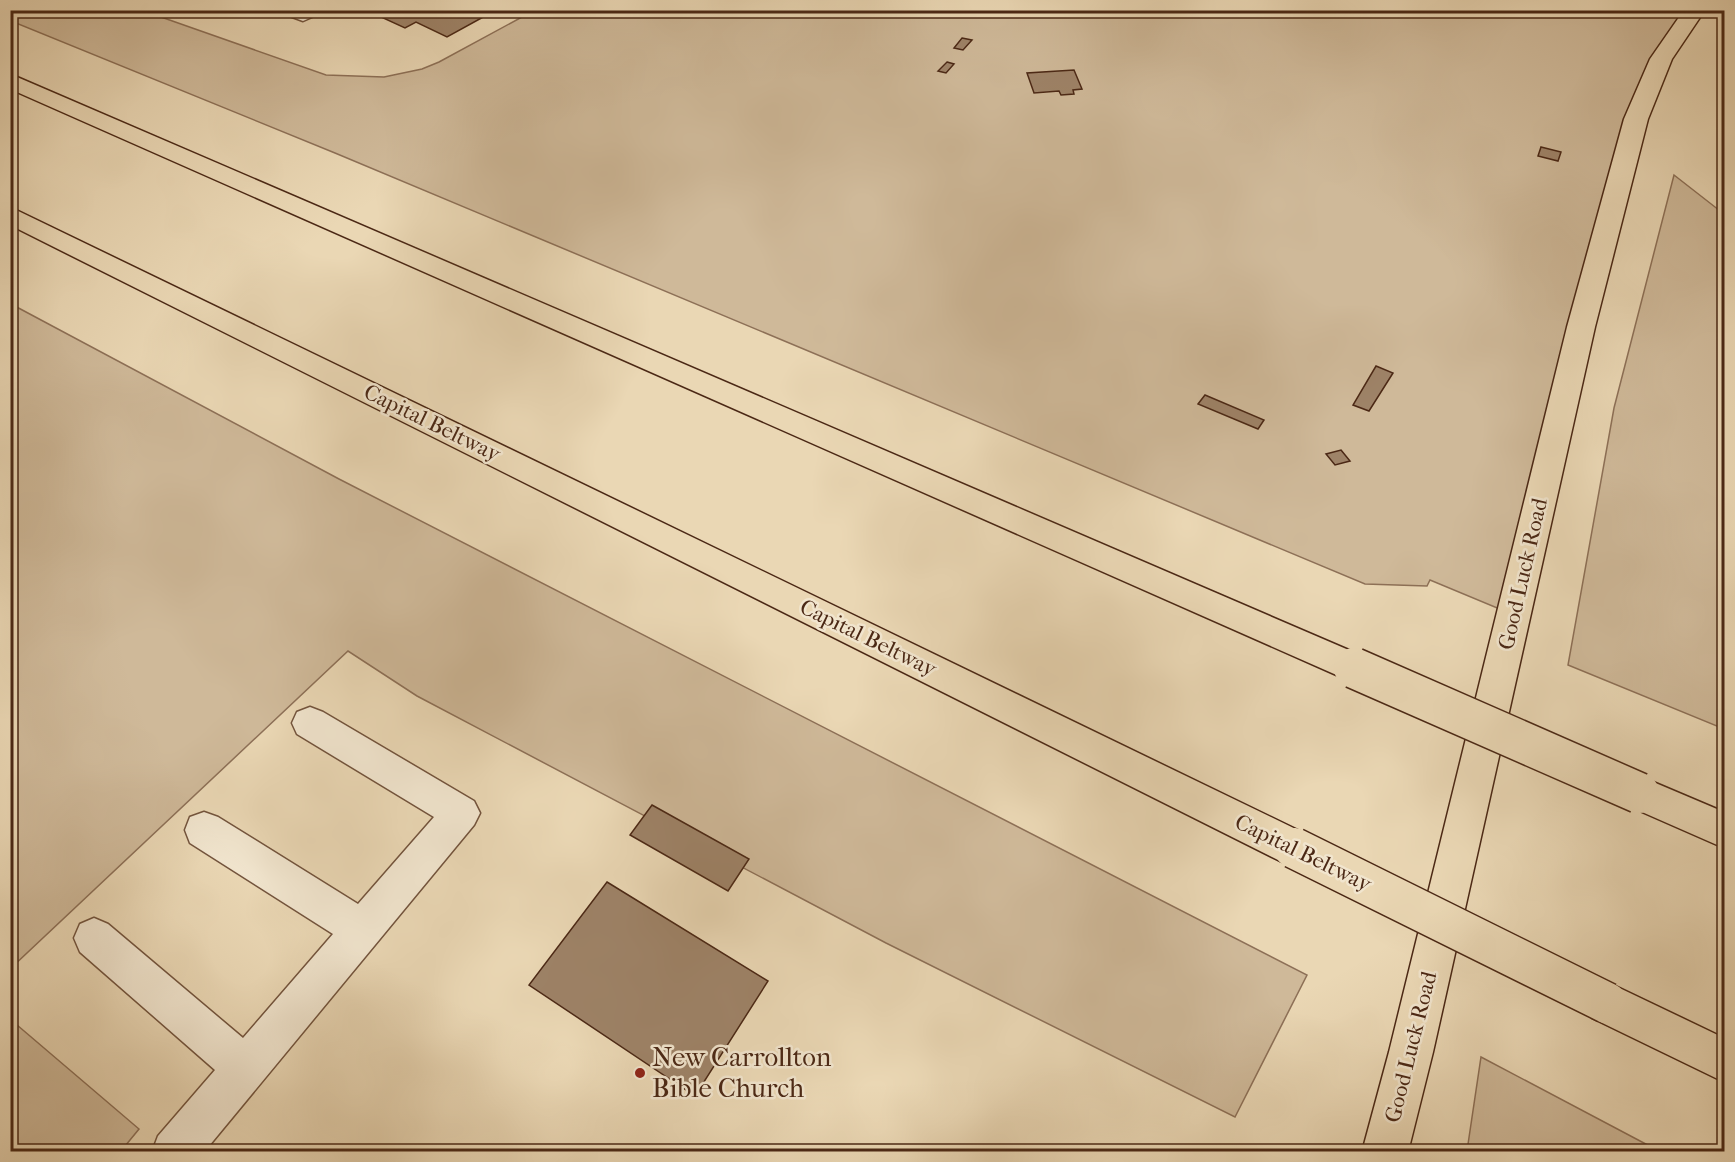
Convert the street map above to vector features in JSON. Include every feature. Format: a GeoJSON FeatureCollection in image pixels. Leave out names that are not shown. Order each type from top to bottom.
{"type":"FeatureCollection","features":[{"type":"Feature","properties":{"kind":"main road","name":"Good Luck Road"},"geometry":{"type":"LineString","coordinates":[[1385,1152],[1411,1052],[1581,327],[1636,119],[1661,59],[1695,10]]}},
{"type":"Feature","properties":{"kind":"main road"},"geometry":{"type":"LineString","coordinates":[[10,81],[1725,830]]}},
{"type":"Feature","properties":{"kind":"main road","name":"Capital Beltway"},"geometry":{"type":"LineString","coordinates":[[10,215],[1725,1061]]}},
{"type":"Feature","properties":{"kind":"lane"},"geometry":{"type":"LineString","coordinates":[[291,10],[303,15],[312,10]]}},
{"type":"Feature","properties":{"kind":"lane"},"geometry":{"type":"LineString","coordinates":[[174,1152],[461,813],[310,723]]}},
{"type":"Feature","properties":{"kind":"lane"},"geometry":{"type":"LineString","coordinates":[[204,830],[362,929]]}},
{"type":"Feature","properties":{"kind":"lane"},"geometry":{"type":"LineString","coordinates":[[94,938],[245,1068]]}},
{"type":"Feature","properties":{"kind":"shaded area"},"geometry":{"type":"Polygon","coordinates":[[[10,11],[144,11],[326,75],[384,77],[422,69],[439,62],[533,11],[1695,11],[1661,59],[1514,615],[1430,580],[1427,586],[1365,584],[335,153],[11,21],[10,11]]]}},
{"type":"Feature","properties":{"kind":"shaded area"},"geometry":{"type":"Polygon","coordinates":[[[1674,175],[1724,214],[1724,729],[1568,665],[1614,408],[1674,175]]]}},
{"type":"Feature","properties":{"kind":"shaded area"},"geometry":{"type":"Polygon","coordinates":[[[11,304],[339,479],[1307,975],[1235,1117],[886,943],[417,696],[348,651],[11,968],[11,304]]]}},
{"type":"Feature","properties":{"kind":"shaded area"},"geometry":{"type":"Polygon","coordinates":[[[10,1019],[139,1129],[121,1151],[11,1151],[10,1019]]]}},
{"type":"Feature","properties":{"kind":"shaded area"},"geometry":{"type":"Polygon","coordinates":[[[1481,1057],[1659,1151],[1467,1151],[1481,1057]]]}},
{"type":"Feature","properties":{"kind":"building"},"geometry":{"type":"Polygon","coordinates":[[[393,10],[496,10],[447,37],[416,22],[405,28],[381,17],[393,10]]]}},
{"type":"Feature","properties":{"kind":"building"},"geometry":{"type":"Polygon","coordinates":[[[962,38],[972,40],[963,50],[954,48],[962,38]]]}},
{"type":"Feature","properties":{"kind":"building"},"geometry":{"type":"Polygon","coordinates":[[[947,62],[954,64],[946,73],[938,71],[947,62]]]}},
{"type":"Feature","properties":{"kind":"building"},"geometry":{"type":"Polygon","coordinates":[[[1074,70],[1082,89],[1073,90],[1074,94],[1061,95],[1059,91],[1034,93],[1027,73],[1074,70]]]}},
{"type":"Feature","properties":{"kind":"building"},"geometry":{"type":"Polygon","coordinates":[[[1541,147],[1561,152],[1558,161],[1538,156],[1541,147]]]}},
{"type":"Feature","properties":{"kind":"building"},"geometry":{"type":"Polygon","coordinates":[[[1376,366],[1393,373],[1369,411],[1353,405],[1376,366]]]}},
{"type":"Feature","properties":{"kind":"building"},"geometry":{"type":"Polygon","coordinates":[[[1205,395],[1264,420],[1258,429],[1198,404],[1205,395]]]}},
{"type":"Feature","properties":{"kind":"building"},"geometry":{"type":"Polygon","coordinates":[[[1341,450],[1350,461],[1335,465],[1326,454],[1341,450]]]}},
{"type":"Feature","properties":{"kind":"building"},"geometry":{"type":"Polygon","coordinates":[[[652,805],[749,859],[728,891],[630,835],[652,805]]]}},
{"type":"Feature","properties":{"kind":"building"},"geometry":{"type":"Polygon","coordinates":[[[607,882],[768,981],[695,1096],[529,985],[607,882]]]}},
{"type":"Feature","properties":{"kind":"place","name":"New Carrollton Bible Church"},"geometry":{"type":"Point","coordinates":[640,1073]}}]}
